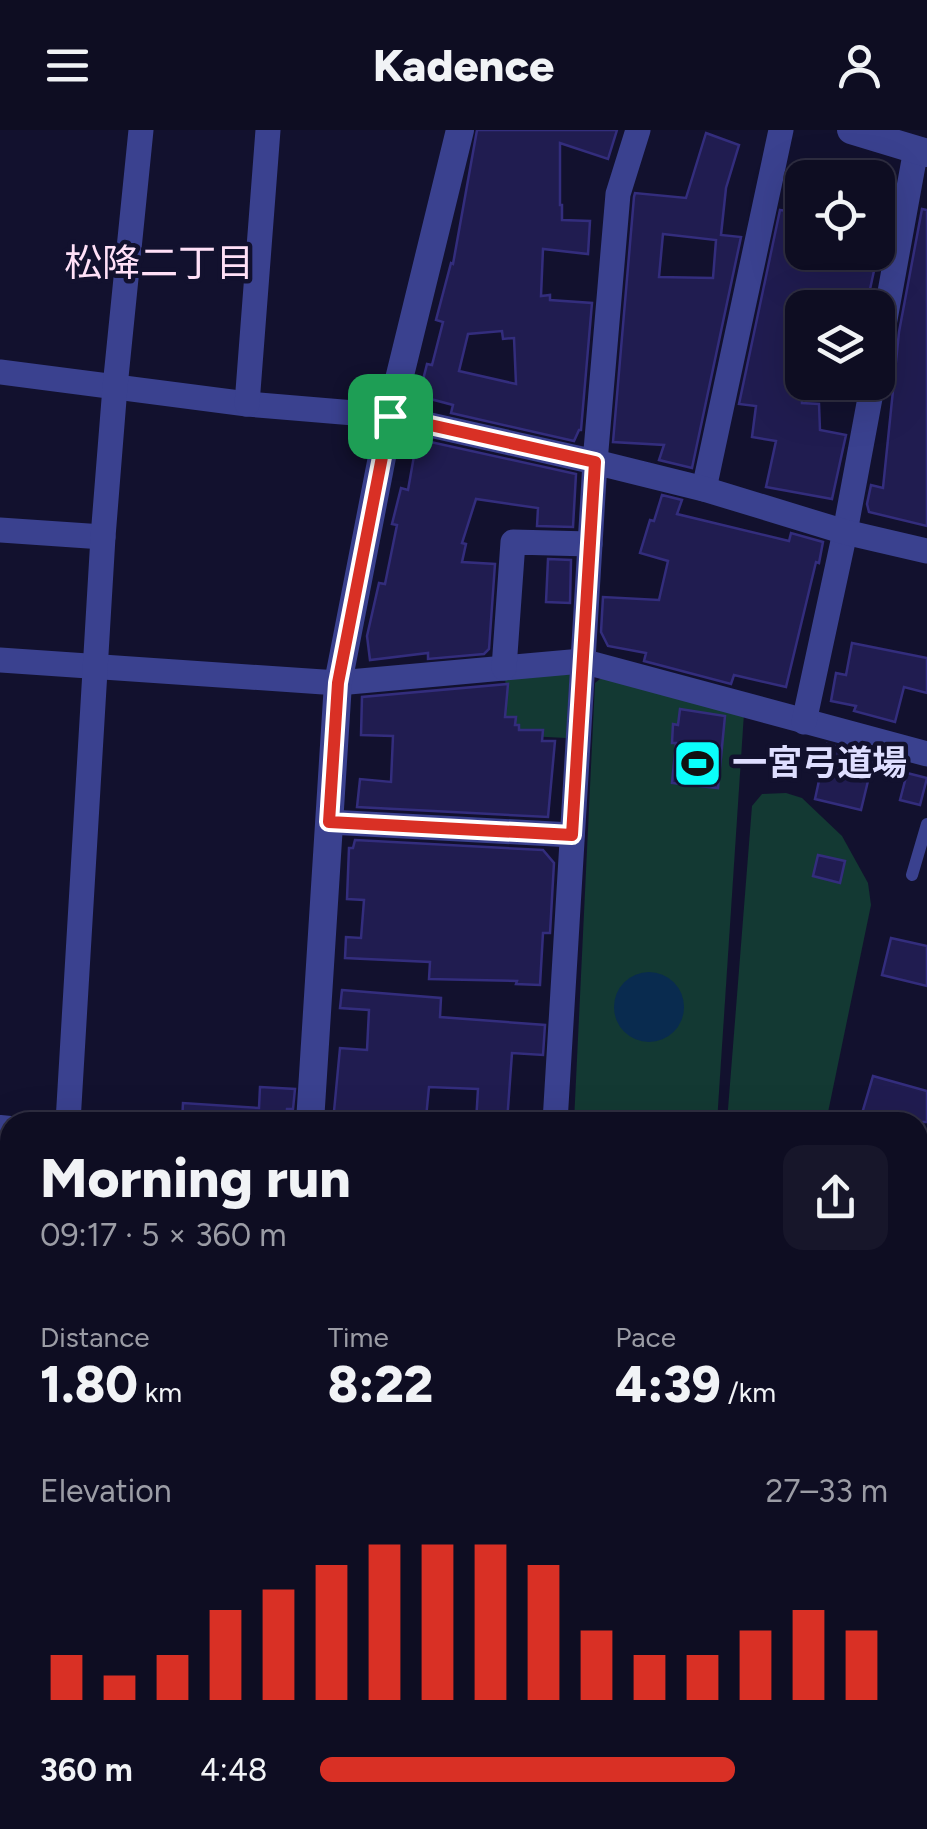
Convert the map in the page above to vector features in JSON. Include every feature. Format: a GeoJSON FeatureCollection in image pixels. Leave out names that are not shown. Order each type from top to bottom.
{"type":"FeatureCollection","features":[{"type":"Feature","properties":{"kind":"street"},"geometry":{"type":"LineString","coordinates":[[69,1112],[103,537],[141,130]]}},
{"type":"Feature","properties":{"kind":"street"},"geometry":{"type":"LineString","coordinates":[[248,404],[268,130]]}},
{"type":"Feature","properties":{"kind":"street"},"geometry":{"type":"LineString","coordinates":[[311,1112],[338,683],[390,416],[460,130]]}},
{"type":"Feature","properties":{"kind":"street"},"geometry":{"type":"LineString","coordinates":[[557,1112],[595,462],[618,194],[638,130]]}},
{"type":"Feature","properties":{"kind":"street"},"geometry":{"type":"LineString","coordinates":[[704,489],[781,130]]}},
{"type":"Feature","properties":{"kind":"street"},"geometry":{"type":"LineString","coordinates":[[852,130],[922,151],[892,290]]}},
{"type":"Feature","properties":{"kind":"street"},"geometry":{"type":"LineString","coordinates":[[0,372],[248,404],[390,416],[704,489],[845,532],[927,551]]}},
{"type":"Feature","properties":{"kind":"street"},"geometry":{"type":"LineString","coordinates":[[804,722],[870,400]]}},
{"type":"Feature","properties":{"kind":"street"},"geometry":{"type":"LineString","coordinates":[[0,530],[103,537]]}},
{"type":"Feature","properties":{"kind":"street"},"geometry":{"type":"LineString","coordinates":[[504,668],[513,542],[590,544]]}},
{"type":"Feature","properties":{"kind":"street"},"geometry":{"type":"LineString","coordinates":[[0,660],[338,683],[582,661],[927,754]]}},
{"type":"Feature","properties":{"kind":"street"},"geometry":{"type":"LineString","coordinates":[[329,822],[572,835]]}},
{"type":"Feature","properties":{"kind":"lane"},"geometry":{"type":"LineString","coordinates":[[912,875],[927,824]]}},
{"type":"Feature","properties":{"kind":"green space"},"geometry":{"type":"Polygon","coordinates":[[[504,668],[570,669],[566,738],[489,734],[507,698],[504,668]]]}},
{"type":"Feature","properties":{"kind":"green space"},"geometry":{"type":"Polygon","coordinates":[[[605,675],[744,713],[718,1112],[574,1112],[595,683],[605,675]]]}},
{"type":"Feature","properties":{"kind":"green space"},"geometry":{"type":"Polygon","coordinates":[[[786,793],[802,798],[842,836],[868,883],[871,905],[828,1112],[728,1112],[752,806],[762,794],[786,793]]]}},
{"type":"Feature","properties":{"kind":"water"},"geometry":{"type":"Polygon","coordinates":[[[649,972],[674,982],[684,1007],[674,1032],[649,1042],[624,1032],[614,1007],[624,982],[649,972]]]}},
{"type":"Feature","properties":{"kind":"building"},"geometry":{"type":"Polygon","coordinates":[[[477,130],[617,130],[608,159],[560,143],[562,220],[590,221],[588,254],[543,249],[541,296],[592,303],[581,430],[574,441],[451,413],[453,405],[419,396],[427,364],[432,365],[443,322],[436,320],[453,264],[477,130]],[[502,331],[468,334],[459,371],[516,384],[514,338],[503,339],[502,331]]]}},
{"type":"Feature","properties":{"kind":"building"},"geometry":{"type":"Polygon","coordinates":[[[706,133],[739,145],[726,188],[721,235],[741,237],[692,468],[659,460],[664,445],[613,442],[635,193],[686,198],[706,133]],[[663,234],[659,277],[713,278],[716,240],[663,234]]]}},
{"type":"Feature","properties":{"kind":"building"},"geometry":{"type":"Polygon","coordinates":[[[922,209],[927,210],[927,526],[869,512],[867,504],[871,485],[883,488],[899,332],[922,209]]]}},
{"type":"Feature","properties":{"kind":"building"},"geometry":{"type":"Polygon","coordinates":[[[780,210],[785,211],[785,270],[874,270],[870,290],[785,290],[785,400],[819,404],[820,430],[846,435],[832,499],[766,487],[776,441],[752,437],[756,406],[739,404],[780,210]]]}},
{"type":"Feature","properties":{"kind":"building"},"geometry":{"type":"Polygon","coordinates":[[[417,439],[576,474],[573,527],[537,526],[538,508],[476,499],[462,543],[466,544],[462,562],[495,564],[489,649],[484,654],[428,659],[428,653],[370,660],[367,636],[379,583],[385,584],[397,525],[392,524],[401,488],[408,490],[417,439]]]}},
{"type":"Feature","properties":{"kind":"building"},"geometry":{"type":"Polygon","coordinates":[[[662,495],[682,500],[677,514],[789,541],[791,533],[823,542],[786,687],[734,675],[731,684],[644,661],[646,653],[608,646],[601,632],[603,597],[659,600],[668,561],[640,553],[662,495]]]}},
{"type":"Feature","properties":{"kind":"building"},"geometry":{"type":"Polygon","coordinates":[[[548,559],[571,560],[570,603],[546,602],[548,559]]]}},
{"type":"Feature","properties":{"kind":"building"},"geometry":{"type":"Polygon","coordinates":[[[852,643],[927,658],[927,693],[904,687],[895,722],[854,711],[856,706],[831,701],[836,673],[846,675],[852,643]]]}},
{"type":"Feature","properties":{"kind":"building"},"geometry":{"type":"Polygon","coordinates":[[[508,684],[505,717],[516,717],[519,730],[543,730],[542,741],[555,741],[548,817],[357,807],[360,779],[391,782],[393,736],[361,735],[362,697],[508,684]]]}},
{"type":"Feature","properties":{"kind":"building","name":"一宮弓道場"},"geometry":{"type":"Polygon","coordinates":[[[680,709],[725,716],[718,788],[672,783],[676,743],[672,743],[673,724],[678,725],[680,709]]]}},
{"type":"Feature","properties":{"kind":"building"},"geometry":{"type":"Polygon","coordinates":[[[827,744],[874,756],[861,810],[815,799],[827,744]]]}},
{"type":"Feature","properties":{"kind":"building"},"geometry":{"type":"Polygon","coordinates":[[[907,773],[927,778],[920,805],[900,800],[907,773]]]}},
{"type":"Feature","properties":{"kind":"building"},"geometry":{"type":"Polygon","coordinates":[[[355,840],[543,850],[554,863],[550,933],[543,933],[540,985],[429,979],[430,962],[345,958],[346,937],[361,938],[364,900],[347,899],[349,848],[353,848],[355,840]]]}},
{"type":"Feature","properties":{"kind":"building"},"geometry":{"type":"Polygon","coordinates":[[[818,855],[845,861],[840,883],[813,876],[818,855]]]}},
{"type":"Feature","properties":{"kind":"building"},"geometry":{"type":"Polygon","coordinates":[[[891,938],[927,946],[927,986],[882,975],[891,938]]]}},
{"type":"Feature","properties":{"kind":"building"},"geometry":{"type":"Polygon","coordinates":[[[342,990],[441,998],[440,1017],[545,1025],[543,1055],[512,1053],[508,1112],[477,1112],[478,1089],[429,1087],[427,1112],[334,1112],[340,1048],[367,1050],[369,1010],[340,1008],[342,990]]]}},
{"type":"Feature","properties":{"kind":"building"},"geometry":{"type":"Polygon","coordinates":[[[873,1076],[927,1091],[927,1112],[862,1112],[873,1076]]]}},
{"type":"Feature","properties":{"kind":"building"},"geometry":{"type":"Polygon","coordinates":[[[260,1087],[295,1089],[293,1109],[287,1112],[183,1112],[183,1103],[259,1108],[260,1087]]]}},
{"type":"Feature","properties":{"kind":"place","name":"一宮弓道場"},"geometry":{"type":"Point","coordinates":[697,763]}},
{"type":"Feature","properties":{"kind":"district","name":"松降二丁目"},"geometry":{"type":"Point","coordinates":[159,263]}},
{"type":"Feature","properties":{"kind":"route"},"geometry":{"type":"LineString","coordinates":[[390,416],[595,462],[572,835],[329,822],[338,683],[390,416]]}}]}
